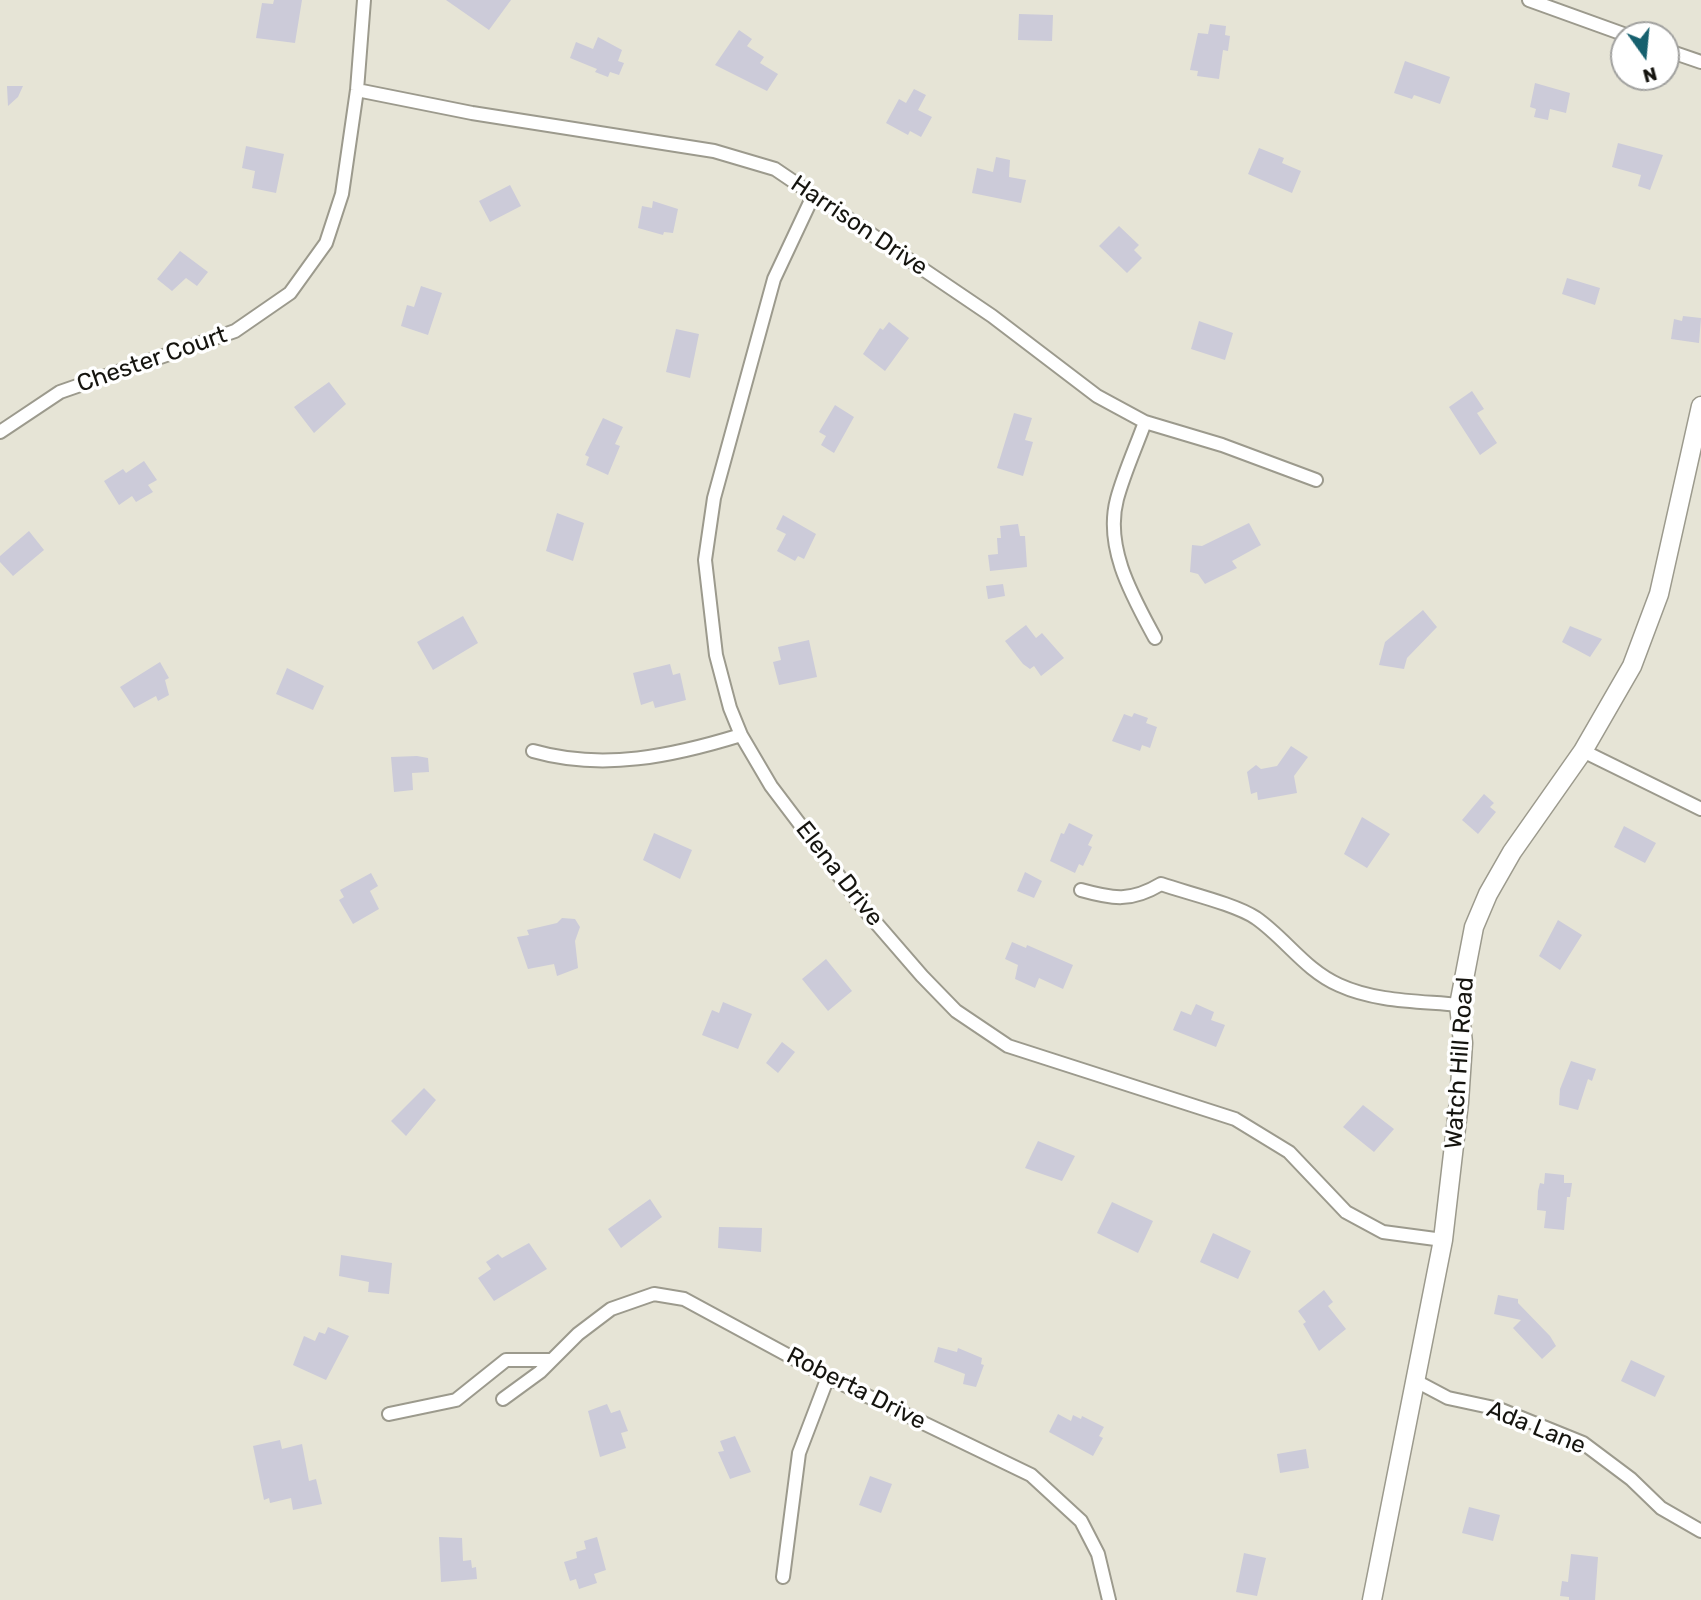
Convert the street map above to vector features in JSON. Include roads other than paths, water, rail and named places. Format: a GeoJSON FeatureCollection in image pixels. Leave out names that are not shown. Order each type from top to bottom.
{"type":"FeatureCollection","features":[{"type":"Feature","properties":{"kind":"street","name":"Chester Court"},"geometry":{"type":"LineString","coordinates":[[0,432],[60,392],[235,331],[290,293],[327,243],[342,194],[357,90],[364,0]]}},
{"type":"Feature","properties":{"kind":"street"},"geometry":{"type":"LineString","coordinates":[[1528,0],[1610,29]]}},
{"type":"Feature","properties":{"kind":"street"},"geometry":{"type":"LineString","coordinates":[[1680,55],[1701,62]]}},
{"type":"Feature","properties":{"kind":"street","name":"Harrison Drive"},"geometry":{"type":"LineString","coordinates":[[357,90],[472,113],[714,151],[775,169],[992,316],[1097,396],[1145,422],[1222,445],[1316,480]]}},
{"type":"Feature","properties":{"kind":"street","name":"Elena Drive"},"geometry":{"type":"LineString","coordinates":[[813,196],[774,279],[714,498],[705,560],[716,655],[730,708],[741,735],[771,786],[864,909],[957,1011],[1008,1046],[1235,1119],[1289,1152],[1346,1212],[1383,1232],[1443,1240]]}},
{"type":"Feature","properties":{"kind":"street","name":"Watch Hill Road"},"geometry":{"type":"LineString","coordinates":[[1372,1600],[1443,1240],[1460,1102],[1463,1043],[1459,1005],[1474,927],[1488,894],[1513,852],[1583,751],[1632,666],[1659,594],[1701,406]]}},
{"type":"Feature","properties":{"kind":"street"},"geometry":{"type":"LineString","coordinates":[[1145,422],[1116,502],[1116,541],[1121,568],[1155,638]]}},
{"type":"Feature","properties":{"kind":"street"},"geometry":{"type":"LineString","coordinates":[[533,751],[565,760],[615,761],[686,752],[741,735]]}},
{"type":"Feature","properties":{"kind":"street"},"geometry":{"type":"LineString","coordinates":[[1583,751],[1701,809]]}},
{"type":"Feature","properties":{"kind":"street"},"geometry":{"type":"LineString","coordinates":[[1081,890],[1109,898],[1141,896],[1161,884],[1253,916],[1278,934],[1314,972],[1339,985],[1373,997],[1459,1005]]}},
{"type":"Feature","properties":{"kind":"street","name":"Roberta Drive"},"geometry":{"type":"LineString","coordinates":[[503,1399],[611,1309],[654,1294],[684,1299],[828,1377],[1031,1475],[1081,1521],[1098,1555],[1109,1600]]}},
{"type":"Feature","properties":{"kind":"street"},"geometry":{"type":"LineString","coordinates":[[388,1414],[456,1400],[506,1360],[552,1360]]}},
{"type":"Feature","properties":{"kind":"street"},"geometry":{"type":"LineString","coordinates":[[783,1577],[799,1453],[828,1377]]}},
{"type":"Feature","properties":{"kind":"street","name":"Ada Lane"},"geometry":{"type":"LineString","coordinates":[[1414,1380],[1448,1398],[1499,1409],[1583,1443],[1631,1479],[1661,1508],[1701,1531]]}}]}
